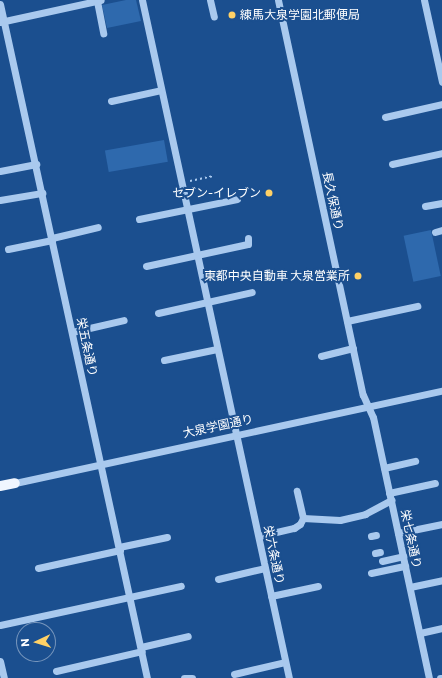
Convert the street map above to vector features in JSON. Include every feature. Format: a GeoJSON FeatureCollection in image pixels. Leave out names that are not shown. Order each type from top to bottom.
{"type":"FeatureCollection","features":[{"type":"Feature","properties":{"kind":"main road","name":"大泉学園通り"},"geometry":{"type":"LineString","coordinates":[[0,486],[15,483]]}},
{"type":"Feature","properties":{"kind":"street"},"geometry":{"type":"LineString","coordinates":[[2,21],[99,0],[103,33]]}},
{"type":"Feature","properties":{"kind":"street","name":"栄六条通り"},"geometry":{"type":"LineString","coordinates":[[142,0],[206,303],[237,436],[289,678]]}},
{"type":"Feature","properties":{"kind":"street"},"geometry":{"type":"LineString","coordinates":[[210,0],[214,17]]}},
{"type":"Feature","properties":{"kind":"street","name":"長久保通り"},"geometry":{"type":"LineString","coordinates":[[278,0],[363,394],[369,406]]}},
{"type":"Feature","properties":{"kind":"street"},"geometry":{"type":"LineString","coordinates":[[424,0],[442,82]]}},
{"type":"Feature","properties":{"kind":"street","name":"栄五条通り"},"geometry":{"type":"LineString","coordinates":[[0,4],[2,21],[36,164],[147,678]]}},
{"type":"Feature","properties":{"kind":"street"},"geometry":{"type":"LineString","coordinates":[[110,101],[161,90]]}},
{"type":"Feature","properties":{"kind":"street"},"geometry":{"type":"LineString","coordinates":[[385,117],[442,104]]}},
{"type":"Feature","properties":{"kind":"street"},"geometry":{"type":"LineString","coordinates":[[392,164],[442,153]]}},
{"type":"Feature","properties":{"kind":"street"},"geometry":{"type":"LineString","coordinates":[[0,171],[36,164]]}},
{"type":"Feature","properties":{"kind":"street"},"geometry":{"type":"LineString","coordinates":[[0,200],[42,192]]}},
{"type":"Feature","properties":{"kind":"street"},"geometry":{"type":"LineString","coordinates":[[139,219],[237,199]]}},
{"type":"Feature","properties":{"kind":"street"},"geometry":{"type":"LineString","coordinates":[[425,206],[442,203]]}},
{"type":"Feature","properties":{"kind":"street"},"geometry":{"type":"LineString","coordinates":[[8,249],[98,228]]}},
{"type":"Feature","properties":{"kind":"street"},"geometry":{"type":"LineString","coordinates":[[146,266],[248,244],[248,238]]}},
{"type":"Feature","properties":{"kind":"street"},"geometry":{"type":"LineString","coordinates":[[158,313],[252,292]]}},
{"type":"Feature","properties":{"kind":"street"},"geometry":{"type":"LineString","coordinates":[[347,321],[416,306]]}},
{"type":"Feature","properties":{"kind":"street"},"geometry":{"type":"LineString","coordinates":[[72,332],[124,320]]}},
{"type":"Feature","properties":{"kind":"street"},"geometry":{"type":"LineString","coordinates":[[321,356],[353,348]]}},
{"type":"Feature","properties":{"kind":"street"},"geometry":{"type":"LineString","coordinates":[[164,360],[217,349]]}},
{"type":"Feature","properties":{"kind":"street","name":"大泉学園通り"},"geometry":{"type":"LineString","coordinates":[[15,483],[442,391]]}},
{"type":"Feature","properties":{"kind":"street","name":"栄七条通り"},"geometry":{"type":"LineString","coordinates":[[369,406],[384,468],[429,678]]}},
{"type":"Feature","properties":{"kind":"street"},"geometry":{"type":"LineString","coordinates":[[384,468],[415,461]]}},
{"type":"Feature","properties":{"kind":"street"},"geometry":{"type":"LineString","coordinates":[[303,518],[340,520],[365,514],[390,496],[435,482]]}},
{"type":"Feature","properties":{"kind":"street"},"geometry":{"type":"LineString","coordinates":[[297,491],[303,518]]}},
{"type":"Feature","properties":{"kind":"street"},"geometry":{"type":"LineString","coordinates":[[259,536],[294,528],[303,518]]}},
{"type":"Feature","properties":{"kind":"street"},"geometry":{"type":"LineString","coordinates":[[398,533],[442,524]]}},
{"type":"Feature","properties":{"kind":"street"},"geometry":{"type":"LineString","coordinates":[[38,568],[167,537]]}},
{"type":"Feature","properties":{"kind":"street"},"geometry":{"type":"LineString","coordinates":[[382,561],[403,556]]}},
{"type":"Feature","properties":{"kind":"street"},"geometry":{"type":"LineString","coordinates":[[372,573],[405,566]]}},
{"type":"Feature","properties":{"kind":"street"},"geometry":{"type":"LineString","coordinates":[[218,579],[265,568]]}},
{"type":"Feature","properties":{"kind":"street"},"geometry":{"type":"LineString","coordinates":[[410,587],[442,580]]}},
{"type":"Feature","properties":{"kind":"street"},"geometry":{"type":"LineString","coordinates":[[0,625],[181,586]]}},
{"type":"Feature","properties":{"kind":"street"},"geometry":{"type":"LineString","coordinates":[[271,596],[318,586]]}},
{"type":"Feature","properties":{"kind":"street"},"geometry":{"type":"LineString","coordinates":[[420,633],[442,628]]}},
{"type":"Feature","properties":{"kind":"street"},"geometry":{"type":"LineString","coordinates":[[56,671],[188,636]]}},
{"type":"Feature","properties":{"kind":"street"},"geometry":{"type":"LineString","coordinates":[[0,661],[4,678]]}},
{"type":"Feature","properties":{"kind":"street"},"geometry":{"type":"LineString","coordinates":[[234,674],[285,662]]}},
{"type":"Feature","properties":{"kind":"street"},"geometry":{"type":"LineString","coordinates":[[184,678],[192,678]]}},
{"type":"Feature","properties":{"kind":"path"},"geometry":{"type":"LineString","coordinates":[[180,182],[213,176]]}},
{"type":"Feature","properties":{"kind":"shaded area"},"geometry":{"type":"Polygon","coordinates":[[[126,0],[136,0],[141,21],[107,28],[102,5],[126,0]]]}},
{"type":"Feature","properties":{"kind":"shaded area"},"geometry":{"type":"Polygon","coordinates":[[[164,140],[168,162],[109,172],[105,150],[164,140]]]}},
{"type":"Feature","properties":{"kind":"shaded area"},"geometry":{"type":"Polygon","coordinates":[[[431,230],[441,276],[413,282],[404,236],[431,230]]]}},
{"type":"Feature","properties":{"kind":"place","name":"練馬大泉学園北郵便局"},"geometry":{"type":"Point","coordinates":[232,15]}},
{"type":"Feature","properties":{"kind":"place","name":"セブン-イレブン"},"geometry":{"type":"Point","coordinates":[269,193]}},
{"type":"Feature","properties":{"kind":"place","name":"東都中央自動車 大泉営業所"},"geometry":{"type":"Point","coordinates":[358,276]}}]}
